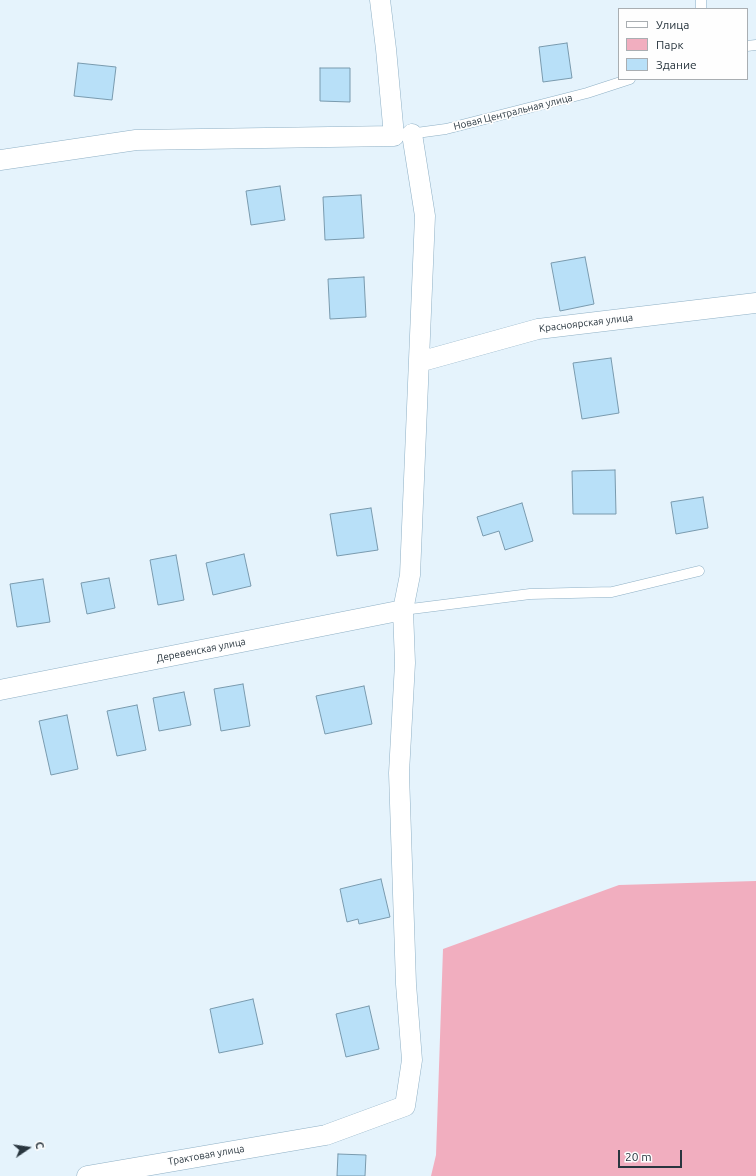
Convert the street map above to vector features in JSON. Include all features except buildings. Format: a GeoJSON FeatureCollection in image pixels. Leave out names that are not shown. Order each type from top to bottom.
{"type":"FeatureCollection","features":[{"type":"Feature","properties":{"kind":"street"},"geometry":{"type":"LineString","coordinates":[[380,0],[386,49],[403,135],[425,216],[410,575],[403,610]]}},
{"type":"Feature","properties":{"kind":"street"},"geometry":{"type":"LineString","coordinates":[[0,160],[136,140],[403,135]]}},
{"type":"Feature","properties":{"kind":"street","name":"Красноярская улица"},"geometry":{"type":"LineString","coordinates":[[419,362],[538,329],[756,303]]}},
{"type":"Feature","properties":{"kind":"street","name":"Деревенская улица"},"geometry":{"type":"LineString","coordinates":[[0,690],[403,610]]}},
{"type":"Feature","properties":{"kind":"street","name":"Трактовая улица"},"geometry":{"type":"LineString","coordinates":[[87,1176],[326,1135],[405,1106],[412,1060],[406,984],[399,772],[405,663],[403,610]]}},
{"type":"Feature","properties":{"kind":"lane","name":"Новая Центральная улица"},"geometry":{"type":"LineString","coordinates":[[403,135],[446,129],[587,93],[627,80]]}},
{"type":"Feature","properties":{"kind":"lane"},"geometry":{"type":"LineString","coordinates":[[403,610],[530,594],[612,592],[699,571]]}},
{"type":"Feature","properties":{"kind":"green space"},"geometry":{"type":"Polygon","coordinates":[[[756,881],[756,1176],[431,1176],[436,1155],[443,949],[619,885],[756,881]]]}}]}
